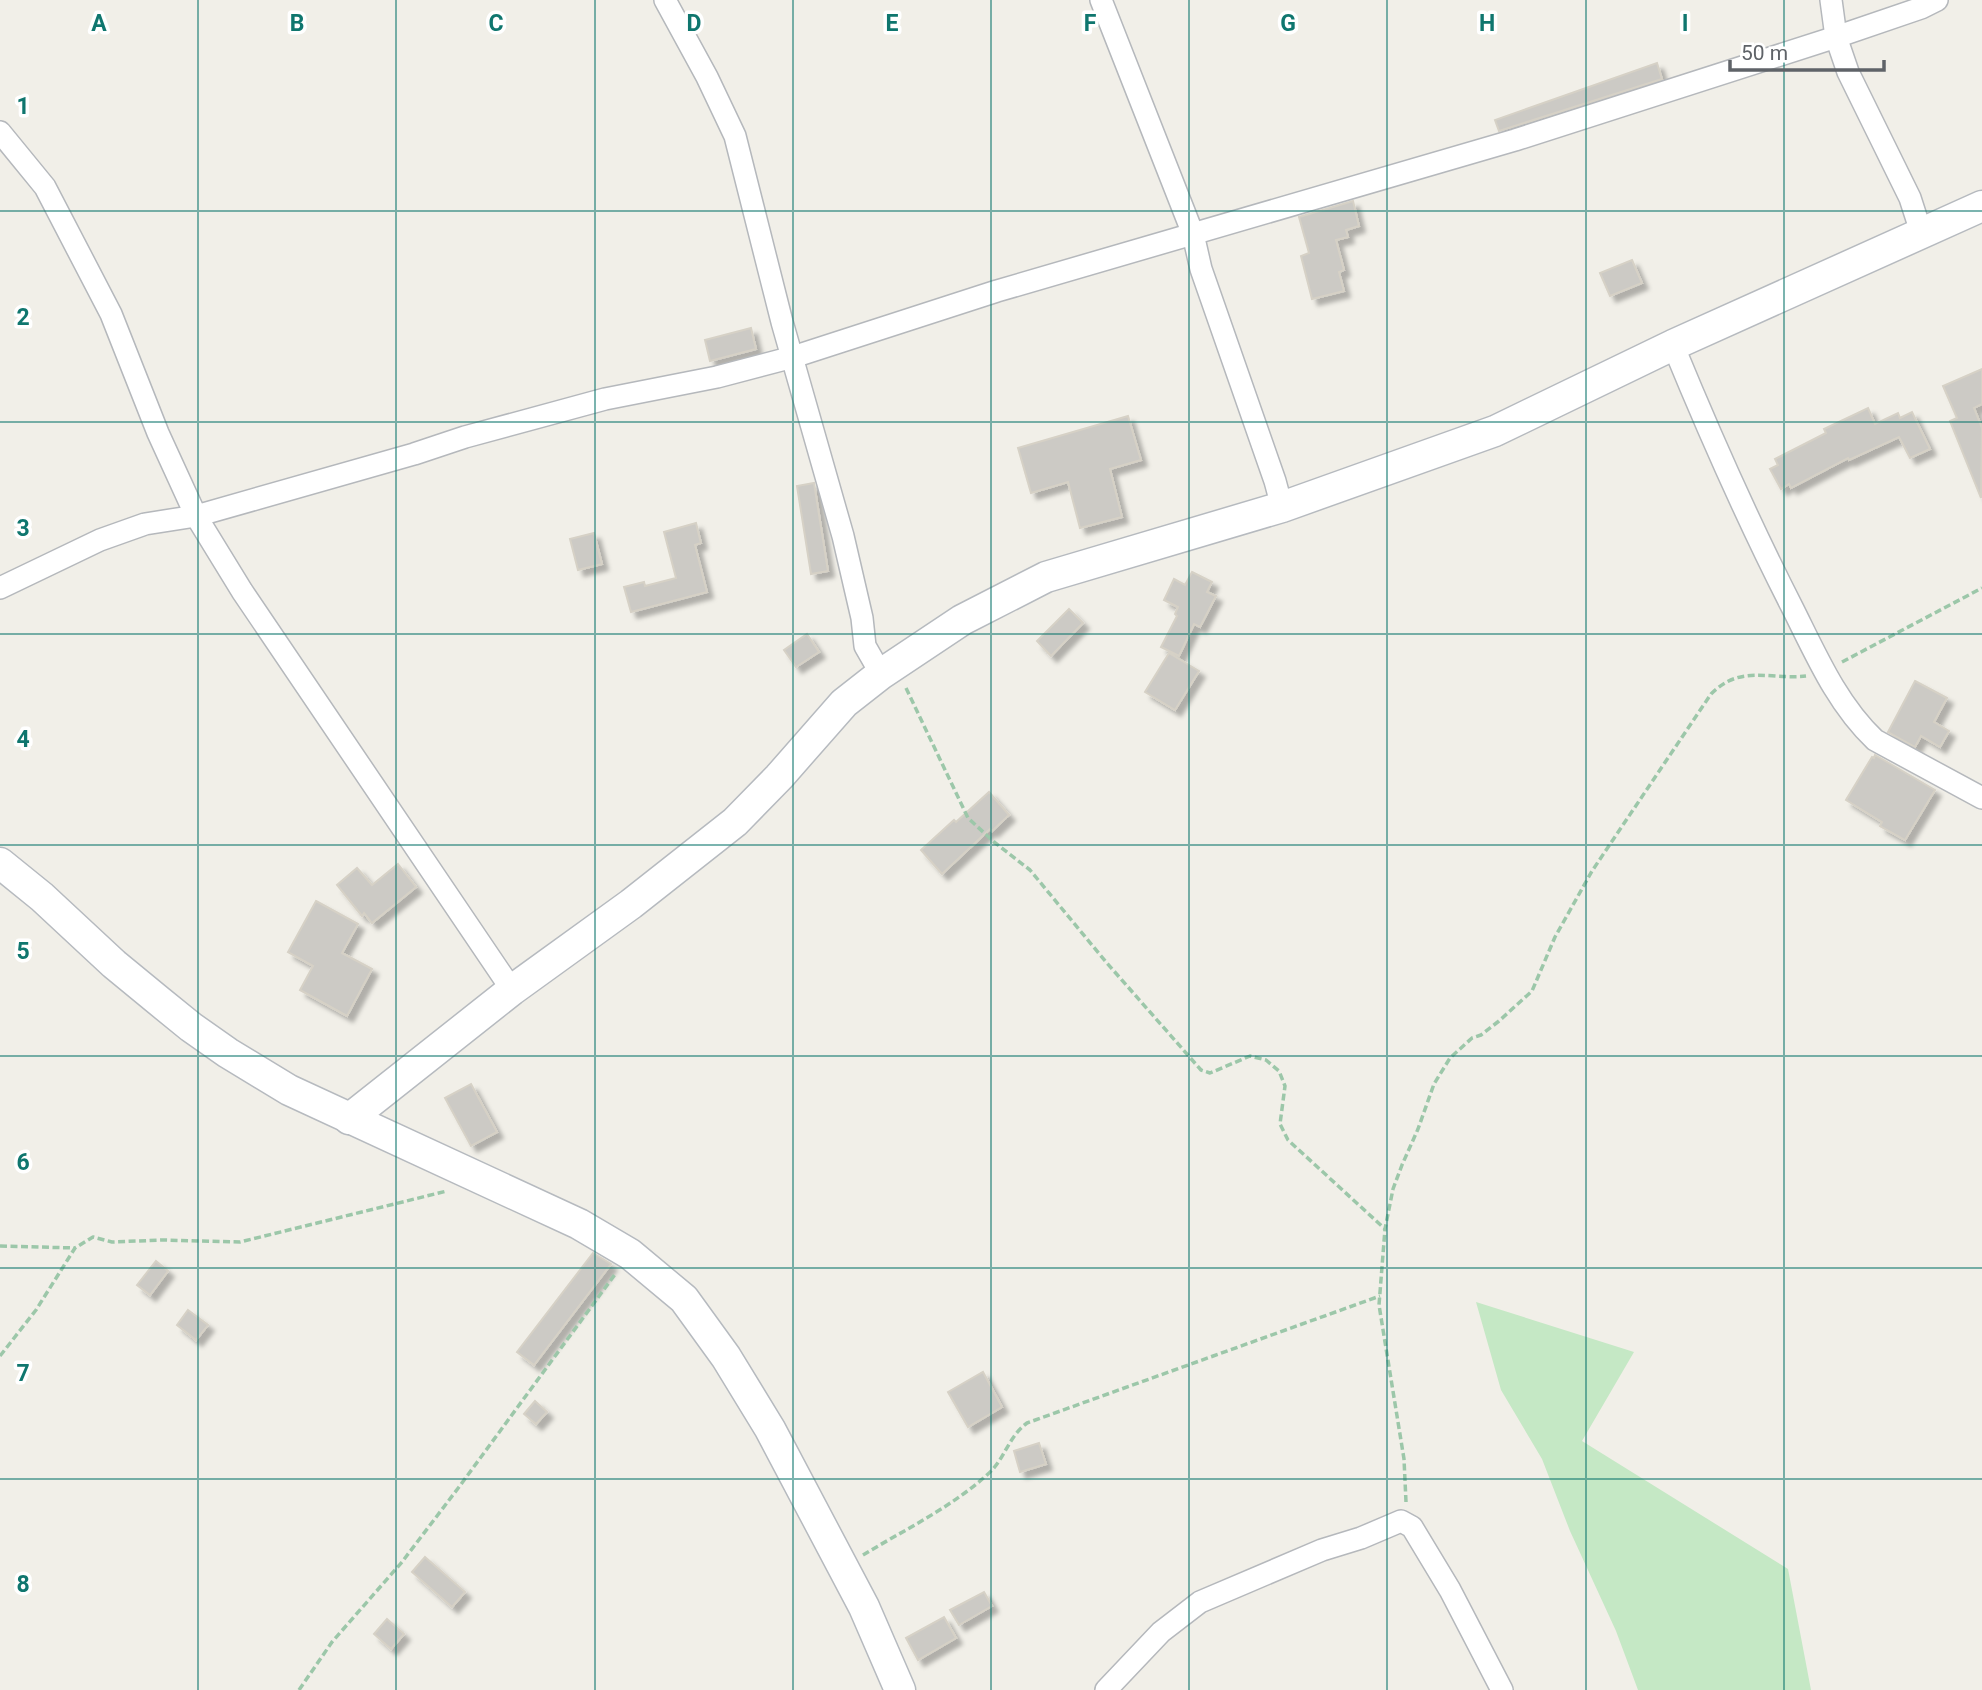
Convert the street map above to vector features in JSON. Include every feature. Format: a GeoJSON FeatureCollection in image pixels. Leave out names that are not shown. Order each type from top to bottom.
{"type":"FeatureCollection","features":[{"type":"Feature","properties":{"kind":"street"},"geometry":{"type":"LineString","coordinates":[[665,0],[707,77],[735,136],[843,536],[862,618],[865,646],[888,669]]}},
{"type":"Feature","properties":{"kind":"street"},"geometry":{"type":"LineString","coordinates":[[1101,0],[1193,234],[1200,269],[1282,507]]}},
{"type":"Feature","properties":{"kind":"street"},"geometry":{"type":"LineString","coordinates":[[1831,0],[1836,37],[1848,72],[1910,198],[1921,232]]}},
{"type":"Feature","properties":{"kind":"street"},"geometry":{"type":"LineString","coordinates":[[0,589],[100,540],[145,524],[196,516],[605,399],[717,377],[793,357],[997,291],[1515,140],[1836,37],[1937,0]]}},
{"type":"Feature","properties":{"kind":"street"},"geometry":{"type":"LineString","coordinates":[[0,132],[45,187],[111,314],[158,433],[196,516],[242,592],[512,990]]}},
{"type":"Feature","properties":{"kind":"street"},"geometry":{"type":"LineString","coordinates":[[349,1119],[512,990],[631,904],[735,821],[779,777],[844,703],[888,669],[962,620],[1046,577],[1282,507],[1495,431],[1673,345],[1982,206]]}},
{"type":"Feature","properties":{"kind":"street"},"geometry":{"type":"LineString","coordinates":[[1673,345],[1728,478],[1824,672],[1875,740],[1982,798]]}},
{"type":"Feature","properties":{"kind":"street"},"geometry":{"type":"LineString","coordinates":[[0,863],[42,897],[114,964],[191,1027],[289,1090],[579,1224],[630,1254],[684,1299],[702,1322],[770,1429],[864,1607],[900,1690]]}},
{"type":"Feature","properties":{"kind":"street"},"geometry":{"type":"LineString","coordinates":[[1106,1690],[1161,1632],[1200,1602],[1298,1560],[1401,1521],[1412,1527],[1450,1590],[1502,1690]]}},
{"type":"Feature","properties":{"kind":"path"},"geometry":{"type":"LineString","coordinates":[[1401,1521],[1406,1504],[1404,1459],[1379,1305],[1385,1229],[1392,1189],[1443,1068],[1459,1048],[1487,1031],[1532,991],[1555,937],[1592,871],[1711,695],[1725,682],[1747,675],[1802,677],[1824,672],[1982,587]]}},
{"type":"Feature","properties":{"kind":"path"},"geometry":{"type":"LineString","coordinates":[[888,669],[968,818],[1030,870],[1201,1070],[1210,1073],[1250,1056],[1266,1060],[1279,1071],[1285,1086],[1280,1124],[1288,1140],[1385,1229]]}},
{"type":"Feature","properties":{"kind":"path"},"geometry":{"type":"LineString","coordinates":[[0,1356],[36,1310],[75,1248],[93,1237],[112,1242],[240,1242],[441,1194],[477,1177]]}},
{"type":"Feature","properties":{"kind":"path"},"geometry":{"type":"LineString","coordinates":[[0,1246],[75,1248]]}},
{"type":"Feature","properties":{"kind":"path"},"geometry":{"type":"LineString","coordinates":[[299,1690],[332,1642],[402,1562],[630,1254]]}},
{"type":"Feature","properties":{"kind":"path"},"geometry":{"type":"LineString","coordinates":[[843,1567],[972,1488],[997,1465],[1013,1436],[1027,1423],[1380,1296]]}},
{"type":"Feature","properties":{"kind":"green space"},"geometry":{"type":"Polygon","coordinates":[[[1476,1302],[1634,1352],[1582,1441],[1788,1569],[1811,1690],[1638,1690],[1616,1631],[1570,1531],[1542,1459],[1501,1390],[1476,1302]]]}},
{"type":"Feature","properties":{"kind":"building"},"geometry":{"type":"Polygon","coordinates":[[[1657,63],[1662,79],[1499,131],[1495,120],[1657,63]]]}},
{"type":"Feature","properties":{"kind":"building"},"geometry":{"type":"Polygon","coordinates":[[[1353,201],[1359,226],[1346,230],[1348,237],[1336,240],[1344,270],[1339,272],[1344,291],[1312,299],[1301,256],[1309,253],[1299,217],[1353,201]]]}},
{"type":"Feature","properties":{"kind":"building"},"geometry":{"type":"Polygon","coordinates":[[[1632,260],[1642,283],[1610,296],[1600,273],[1632,260]]]}},
{"type":"Feature","properties":{"kind":"building"},"geometry":{"type":"Polygon","coordinates":[[[751,328],[756,349],[710,361],[705,340],[751,328]]]}},
{"type":"Feature","properties":{"kind":"building"},"geometry":{"type":"Polygon","coordinates":[[[1982,369],[1982,404],[1974,408],[1982,428],[1981,498],[1950,421],[1957,418],[1943,386],[1982,369]]]}},
{"type":"Feature","properties":{"kind":"building"},"geometry":{"type":"Polygon","coordinates":[[[1868,408],[1875,424],[1898,413],[1900,418],[1912,412],[1930,449],[1910,458],[1899,437],[1849,460],[1848,458],[1791,488],[1789,484],[1781,489],[1770,469],[1778,465],[1775,459],[1826,433],[1824,429],[1868,408]]]}},
{"type":"Feature","properties":{"kind":"building"},"geometry":{"type":"Polygon","coordinates":[[[1128,416],[1141,460],[1110,469],[1122,517],[1080,528],[1068,482],[1031,493],[1018,448],[1128,416]]]}},
{"type":"Feature","properties":{"kind":"building"},"geometry":{"type":"Polygon","coordinates":[[[814,483],[828,571],[811,574],[797,486],[814,483]]]}},
{"type":"Feature","properties":{"kind":"building"},"geometry":{"type":"Polygon","coordinates":[[[696,523],[701,543],[695,545],[707,592],[631,612],[624,587],[644,582],[645,586],[676,578],[664,532],[696,523]]]}},
{"type":"Feature","properties":{"kind":"building"},"geometry":{"type":"Polygon","coordinates":[[[594,533],[602,564],[578,570],[570,539],[594,533]]]}},
{"type":"Feature","properties":{"kind":"building"},"geometry":{"type":"Polygon","coordinates":[[[1192,572],[1212,582],[1207,592],[1216,596],[1200,627],[1194,624],[1179,656],[1161,647],[1177,616],[1175,614],[1178,607],[1164,600],[1174,579],[1185,585],[1192,572]]]}},
{"type":"Feature","properties":{"kind":"building"},"geometry":{"type":"Polygon","coordinates":[[[1069,609],[1083,623],[1051,656],[1037,641],[1069,609]]]}},
{"type":"Feature","properties":{"kind":"building"},"geometry":{"type":"Polygon","coordinates":[[[807,634],[819,652],[796,667],[784,650],[807,634]]]}},
{"type":"Feature","properties":{"kind":"building"},"geometry":{"type":"Polygon","coordinates":[[[1169,653],[1199,671],[1175,710],[1145,692],[1169,653]]]}},
{"type":"Feature","properties":{"kind":"building"},"geometry":{"type":"Polygon","coordinates":[[[1915,681],[1947,698],[1934,722],[1949,731],[1940,747],[1921,736],[1915,747],[1888,732],[1915,681]]]}},
{"type":"Feature","properties":{"kind":"building"},"geometry":{"type":"Polygon","coordinates":[[[1875,755],[1935,790],[1905,840],[1880,826],[1882,822],[1846,800],[1875,755]]]}},
{"type":"Feature","properties":{"kind":"building"},"geometry":{"type":"Polygon","coordinates":[[[989,792],[1009,815],[942,874],[921,850],[989,792]]]}},
{"type":"Feature","properties":{"kind":"building"},"geometry":{"type":"Polygon","coordinates":[[[398,864],[416,887],[372,923],[364,913],[362,916],[337,885],[357,868],[372,885],[398,864]]]}},
{"type":"Feature","properties":{"kind":"building"},"geometry":{"type":"Polygon","coordinates":[[[316,901],[358,924],[342,953],[372,969],[347,1016],[300,990],[313,966],[288,952],[316,901]]]}},
{"type":"Feature","properties":{"kind":"building"},"geometry":{"type":"Polygon","coordinates":[[[471,1084],[497,1132],[471,1146],[445,1098],[471,1084]]]}},
{"type":"Feature","properties":{"kind":"building"},"geometry":{"type":"Polygon","coordinates":[[[593,1253],[611,1264],[534,1365],[517,1352],[593,1253]]]}},
{"type":"Feature","properties":{"kind":"building"},"geometry":{"type":"Polygon","coordinates":[[[156,1261],[168,1271],[150,1295],[137,1285],[156,1261]]]}},
{"type":"Feature","properties":{"kind":"building"},"geometry":{"type":"Polygon","coordinates":[[[188,1310],[208,1325],[196,1340],[177,1325],[188,1310]]]}},
{"type":"Feature","properties":{"kind":"building"},"geometry":{"type":"Polygon","coordinates":[[[983,1372],[1002,1407],[968,1427],[948,1392],[983,1372]]]}},
{"type":"Feature","properties":{"kind":"building"},"geometry":{"type":"Polygon","coordinates":[[[535,1401],[547,1412],[536,1424],[524,1414],[535,1401]]]}},
{"type":"Feature","properties":{"kind":"building"},"geometry":{"type":"Polygon","coordinates":[[[1039,1443],[1046,1464],[1020,1472],[1014,1451],[1039,1443]]]}},
{"type":"Feature","properties":{"kind":"building"},"geometry":{"type":"Polygon","coordinates":[[[425,1557],[465,1592],[452,1607],[412,1572],[425,1557]]]}},
{"type":"Feature","properties":{"kind":"building"},"geometry":{"type":"Polygon","coordinates":[[[984,1592],[992,1606],[959,1625],[950,1610],[984,1592]]]}},
{"type":"Feature","properties":{"kind":"building"},"geometry":{"type":"Polygon","coordinates":[[[944,1617],[956,1638],[918,1660],[906,1638],[944,1617]]]}},
{"type":"Feature","properties":{"kind":"building"},"geometry":{"type":"Polygon","coordinates":[[[387,1619],[404,1634],[391,1649],[374,1634],[387,1619]]]}}]}
